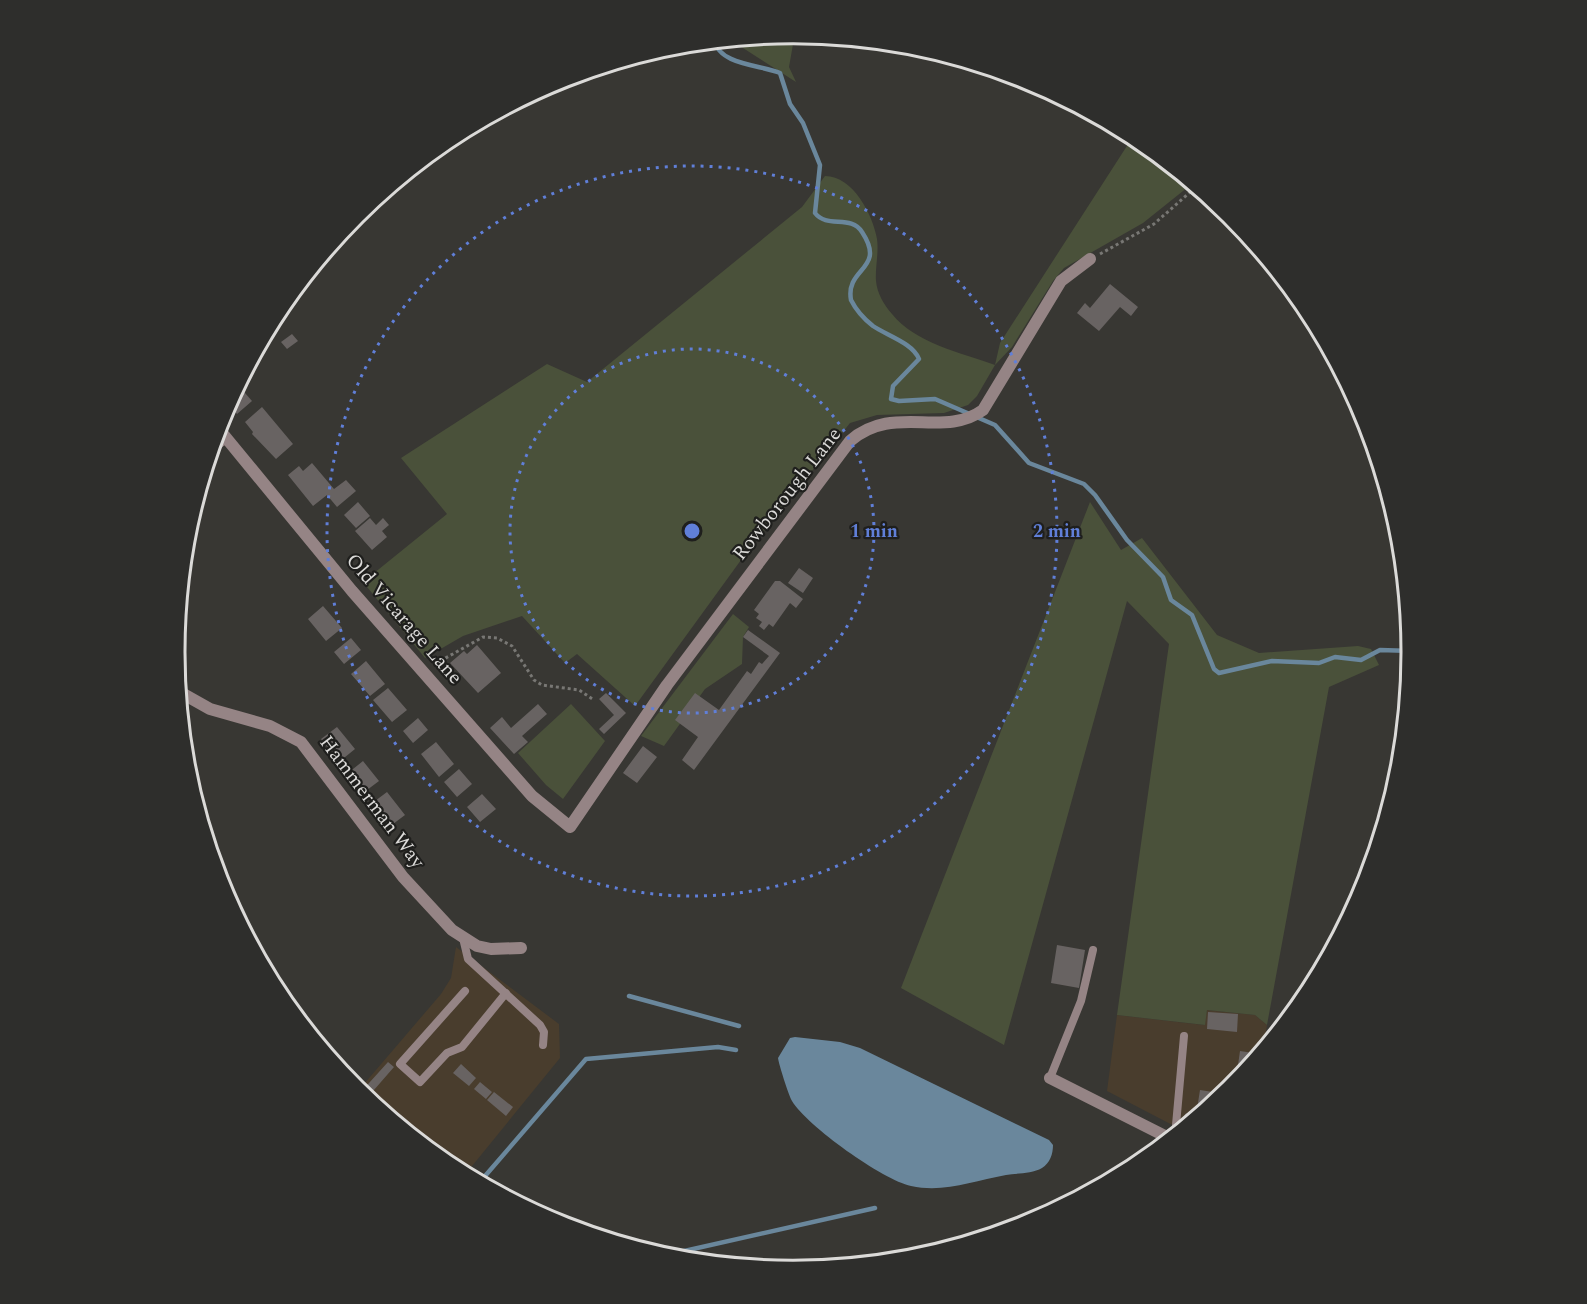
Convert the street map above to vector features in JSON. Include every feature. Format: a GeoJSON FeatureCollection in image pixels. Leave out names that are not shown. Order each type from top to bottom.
{"type":"FeatureCollection","features":[{"type":"Feature","properties":{"kind":"street","name":"Rowborough Lane"},"geometry":{"type":"LineString","coordinates":[[570,827],[674,676],[850,441],[862,430],[886,422],[954,422],[970,419],[982,410],[1061,280],[1090,259]]}},
{"type":"Feature","properties":{"kind":"street","name":"Old Vicarage Lane"},"geometry":{"type":"LineString","coordinates":[[225,436],[424,673],[532,796],[570,827]]}},
{"type":"Feature","properties":{"kind":"street","name":"Hammerman Way"},"geometry":{"type":"LineString","coordinates":[[186,696],[210,709],[270,726],[301,742],[403,877],[428,906],[463,938],[477,946],[491,949],[521,948]]}},
{"type":"Feature","properties":{"kind":"street"},"geometry":{"type":"LineString","coordinates":[[1050,1078],[1164,1135]]}},
{"type":"Feature","properties":{"kind":"lane"},"geometry":{"type":"LineString","coordinates":[[463,938],[468,959],[540,1025],[544,1032],[543,1045]]}},
{"type":"Feature","properties":{"kind":"lane"},"geometry":{"type":"LineString","coordinates":[[1050,1078],[1081,1001],[1093,950]]}},
{"type":"Feature","properties":{"kind":"lane"},"geometry":{"type":"LineString","coordinates":[[465,991],[400,1064],[420,1082],[447,1053],[462,1047],[506,993]]}},
{"type":"Feature","properties":{"kind":"lane"},"geometry":{"type":"LineString","coordinates":[[1176,1125],[1184,1036]]}},
{"type":"Feature","properties":{"kind":"path"},"geometry":{"type":"LineString","coordinates":[[1090,259],[1154,224],[1191,191]]}},
{"type":"Feature","properties":{"kind":"path"},"geometry":{"type":"LineString","coordinates":[[424,673],[483,637],[497,638],[512,646],[534,680],[542,684],[579,690],[594,700]]}},
{"type":"Feature","properties":{"kind":"shaded area"},"geometry":{"type":"Polygon","coordinates":[[[456,947],[559,1024],[560,1058],[471,1168],[423,1135],[365,1083],[441,994],[451,978],[456,947]]]}},
{"type":"Feature","properties":{"kind":"shaded area"},"geometry":{"type":"Polygon","coordinates":[[[1207,1010],[1255,1015],[1267,1025],[1265,1035],[1251,1053],[1224,1082],[1175,1126],[1107,1091],[1117,1015],[1204,1025],[1207,1010]]]}},
{"type":"Feature","properties":{"kind":"green space"},"geometry":{"type":"Polygon","coordinates":[[[793,44],[789,67],[796,82],[740,46],[793,44]]]}},
{"type":"Feature","properties":{"kind":"green space"},"geometry":{"type":"Polygon","coordinates":[[[1128,144],[1187,188],[1143,223],[1064,268],[1053,281],[1012,347],[995,365],[1000,343],[1128,144]]]}},
{"type":"Feature","properties":{"kind":"green space"},"geometry":{"type":"Polygon","coordinates":[[[825,176],[844,182],[853,190],[871,219],[878,250],[877,285],[881,299],[892,314],[913,333],[926,340],[995,365],[977,396],[968,405],[944,413],[877,415],[850,423],[741,560],[635,706],[577,654],[565,663],[522,616],[463,636],[425,658],[363,582],[447,514],[401,458],[547,364],[587,382],[802,207],[825,176]]]}},
{"type":"Feature","properties":{"kind":"green space"},"geometry":{"type":"Polygon","coordinates":[[[1090,502],[1121,550],[1142,538],[1217,635],[1259,653],[1358,646],[1371,649],[1379,665],[1329,687],[1267,1025],[1255,1015],[1207,1010],[1205,1025],[1117,1015],[1169,644],[1127,601],[1004,1045],[901,988],[1090,502]]]}},
{"type":"Feature","properties":{"kind":"green space"},"geometry":{"type":"Polygon","coordinates":[[[733,614],[749,627],[743,637],[742,664],[705,689],[664,746],[641,736],[733,614]]]}},
{"type":"Feature","properties":{"kind":"green space"},"geometry":{"type":"Polygon","coordinates":[[[571,704],[605,741],[563,799],[546,785],[518,753],[571,704]]]}},
{"type":"Feature","properties":{"kind":"water"},"geometry":{"type":"Polygon","coordinates":[[[790,1038],[840,1042],[860,1048],[1049,1140],[1053,1145],[1050,1158],[1045,1166],[1038,1170],[947,1187],[923,1188],[898,1182],[847,1151],[813,1124],[792,1101],[778,1058],[790,1038]]]}},
{"type":"Feature","properties":{"kind":"building"},"geometry":{"type":"Polygon","coordinates":[[[1110,284],[1138,307],[1131,316],[1120,307],[1099,331],[1077,313],[1085,303],[1090,308],[1110,284]]]}},
{"type":"Feature","properties":{"kind":"building"},"geometry":{"type":"Polygon","coordinates":[[[292,334],[298,341],[287,349],[281,342],[292,334]]]}},
{"type":"Feature","properties":{"kind":"building"},"geometry":{"type":"Polygon","coordinates":[[[244,392],[252,401],[237,414],[235,411],[244,392]]]}},
{"type":"Feature","properties":{"kind":"building"},"geometry":{"type":"Polygon","coordinates":[[[262,407],[293,444],[276,459],[252,434],[253,432],[245,422],[262,407]]]}},
{"type":"Feature","properties":{"kind":"building"},"geometry":{"type":"Polygon","coordinates":[[[312,463],[334,489],[346,480],[356,491],[337,507],[327,495],[313,506],[288,475],[299,466],[303,471],[312,463]]]}},
{"type":"Feature","properties":{"kind":"building"},"geometry":{"type":"Polygon","coordinates":[[[358,502],[370,516],[356,528],[344,515],[358,502]]]}},
{"type":"Feature","properties":{"kind":"building"},"geometry":{"type":"Polygon","coordinates":[[[370,518],[376,525],[383,518],[389,525],[382,531],[387,537],[372,550],[355,531],[370,518]]]}},
{"type":"Feature","properties":{"kind":"building"},"geometry":{"type":"Polygon","coordinates":[[[799,568],[813,578],[803,593],[788,583],[799,568]]]}},
{"type":"Feature","properties":{"kind":"building"},"geometry":{"type":"Polygon","coordinates":[[[775,581],[780,581],[803,599],[796,608],[790,603],[773,627],[769,624],[764,630],[759,626],[762,622],[756,618],[759,614],[754,610],[775,581]]]}},
{"type":"Feature","properties":{"kind":"building"},"geometry":{"type":"Polygon","coordinates":[[[323,606],[342,628],[326,641],[308,619],[323,606]]]}},
{"type":"Feature","properties":{"kind":"building"},"geometry":{"type":"Polygon","coordinates":[[[748,630],[780,653],[694,770],[682,760],[698,737],[675,720],[695,693],[719,710],[747,671],[751,674],[759,662],[762,664],[769,656],[743,637],[748,630]]]}},
{"type":"Feature","properties":{"kind":"building"},"geometry":{"type":"Polygon","coordinates":[[[351,638],[361,650],[344,664],[334,652],[351,638]]]}},
{"type":"Feature","properties":{"kind":"building"},"geometry":{"type":"Polygon","coordinates":[[[477,645],[501,673],[478,693],[450,663],[464,651],[467,654],[477,645]]]}},
{"type":"Feature","properties":{"kind":"building"},"geometry":{"type":"Polygon","coordinates":[[[366,661],[385,684],[370,696],[351,674],[366,661]]]}},
{"type":"Feature","properties":{"kind":"building"},"geometry":{"type":"Polygon","coordinates":[[[388,688],[407,710],[392,722],[373,700],[388,688]]]}},
{"type":"Feature","properties":{"kind":"building"},"geometry":{"type":"Polygon","coordinates":[[[606,693],[626,713],[604,734],[599,729],[614,715],[599,699],[606,693]]]}},
{"type":"Feature","properties":{"kind":"building"},"geometry":{"type":"Polygon","coordinates":[[[538,704],[547,714],[522,736],[528,742],[514,754],[490,728],[502,717],[511,728],[538,704]]]}},
{"type":"Feature","properties":{"kind":"building"},"geometry":{"type":"Polygon","coordinates":[[[418,718],[428,730],[413,743],[403,731],[418,718]]]}},
{"type":"Feature","properties":{"kind":"building"},"geometry":{"type":"Polygon","coordinates":[[[337,727],[355,749],[339,762],[321,739],[337,727]]]}},
{"type":"Feature","properties":{"kind":"building"},"geometry":{"type":"Polygon","coordinates":[[[436,742],[454,764],[439,777],[421,754],[436,742]]]}},
{"type":"Feature","properties":{"kind":"building"},"geometry":{"type":"Polygon","coordinates":[[[643,746],[657,757],[637,783],[623,773],[643,746]]]}},
{"type":"Feature","properties":{"kind":"building"},"geometry":{"type":"Polygon","coordinates":[[[363,761],[379,781],[363,793],[348,773],[363,761]]]}},
{"type":"Feature","properties":{"kind":"building"},"geometry":{"type":"Polygon","coordinates":[[[459,769],[472,784],[457,797],[444,782],[459,769]]]}},
{"type":"Feature","properties":{"kind":"building"},"geometry":{"type":"Polygon","coordinates":[[[387,792],[405,815],[389,827],[371,804],[387,792]]]}},
{"type":"Feature","properties":{"kind":"building"},"geometry":{"type":"Polygon","coordinates":[[[482,794],[496,809],[480,822],[467,807],[482,794]]]}},
{"type":"Feature","properties":{"kind":"building"},"geometry":{"type":"Polygon","coordinates":[[[1057,945],[1085,950],[1079,988],[1051,983],[1057,945]]]}},
{"type":"Feature","properties":{"kind":"building"},"geometry":{"type":"Polygon","coordinates":[[[1208,1012],[1238,1014],[1237,1032],[1207,1029],[1208,1012]]]}},
{"type":"Feature","properties":{"kind":"building"},"geometry":{"type":"Polygon","coordinates":[[[1240,1051],[1251,1053],[1251,1053],[1238,1067],[1240,1051]]]}},
{"type":"Feature","properties":{"kind":"building"},"geometry":{"type":"Polygon","coordinates":[[[388,1062],[394,1067],[373,1091],[367,1086],[388,1062]]]}},
{"type":"Feature","properties":{"kind":"building"},"geometry":{"type":"Polygon","coordinates":[[[461,1064],[476,1078],[469,1086],[453,1073],[461,1064]]]}},
{"type":"Feature","properties":{"kind":"building"},"geometry":{"type":"Polygon","coordinates":[[[480,1082],[492,1092],[486,1099],[474,1089],[480,1082]]]}},
{"type":"Feature","properties":{"kind":"building"},"geometry":{"type":"Polygon","coordinates":[[[1200,1090],[1213,1092],[1197,1107],[1200,1090]]]}},
{"type":"Feature","properties":{"kind":"building"},"geometry":{"type":"Polygon","coordinates":[[[494,1092],[513,1107],[506,1116],[487,1100],[494,1092]]]}},
{"type":"Feature","properties":{"kind":"waterway"},"geometry":{"type":"LineString","coordinates":[[718,49],[733,60],[780,73],[790,104],[803,123],[820,165],[815,213],[826,220],[852,224],[862,232],[868,244],[870,254],[868,262],[854,281],[851,300],[870,323],[911,348],[919,359],[893,386],[891,399],[899,401],[935,399],[995,425],[1029,463],[1084,484],[1095,495],[1127,540],[1163,577],[1171,600],[1192,615],[1214,669],[1219,673],[1272,661],[1319,663],[1335,657],[1361,660],[1380,650],[1402,651]]}},
{"type":"Feature","properties":{"kind":"waterway"},"geometry":{"type":"LineString","coordinates":[[629,996],[739,1026]]}},
{"type":"Feature","properties":{"kind":"waterway"},"geometry":{"type":"LineString","coordinates":[[485,1176],[586,1059],[718,1047],[736,1050]]}},
{"type":"Feature","properties":{"kind":"waterway"},"geometry":{"type":"LineString","coordinates":[[686,1251],[875,1208]]}}]}
